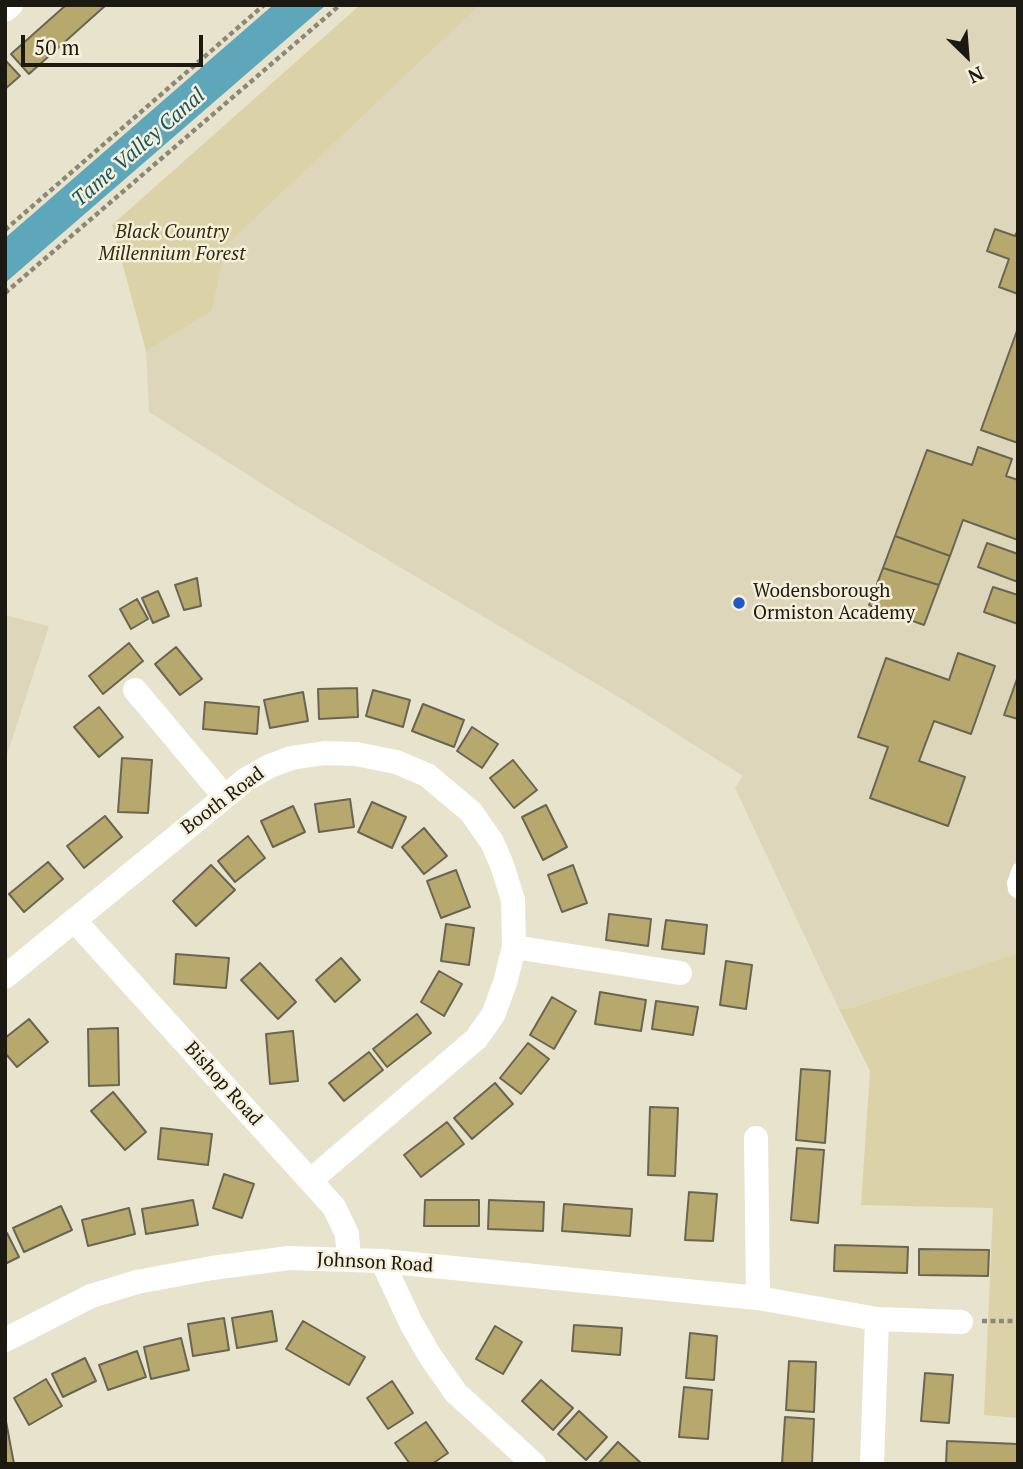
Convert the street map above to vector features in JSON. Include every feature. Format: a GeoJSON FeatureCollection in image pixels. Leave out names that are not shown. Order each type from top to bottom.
{"type":"FeatureCollection","features":[{"type":"Feature","properties":{"kind":"street"},"geometry":{"type":"LineString","coordinates":[[5,10],[11,5]]}},
{"type":"Feature","properties":{"kind":"street"},"geometry":{"type":"LineString","coordinates":[[135,690],[225,797]]}},
{"type":"Feature","properties":{"kind":"street","name":"Booth Road"},"geometry":{"type":"LineString","coordinates":[[5,977],[245,780],[270,766],[291,758],[325,753],[356,754],[396,762],[427,775],[453,794],[471,812],[492,842],[513,900],[514,947],[505,983],[493,1015],[476,1039],[311,1180]]}},
{"type":"Feature","properties":{"kind":"street","name":"Bishop Road"},"geometry":{"type":"LineString","coordinates":[[74,920],[334,1207],[347,1234],[349,1260]]}},
{"type":"Feature","properties":{"kind":"street"},"geometry":{"type":"LineString","coordinates":[[514,947],[680,973]]}},
{"type":"Feature","properties":{"kind":"street"},"geometry":{"type":"LineString","coordinates":[[756,1138],[758,1298]]}},
{"type":"Feature","properties":{"kind":"street","name":"Johnson Road"},"geometry":{"type":"LineString","coordinates":[[5,1340],[91,1296],[137,1282],[212,1268],[289,1258],[382,1261],[758,1298],[877,1320],[961,1322]]}},
{"type":"Feature","properties":{"kind":"street"},"geometry":{"type":"LineString","coordinates":[[382,1261],[411,1323],[430,1356],[456,1392],[534,1464]]}},
{"type":"Feature","properties":{"kind":"street"},"geometry":{"type":"LineString","coordinates":[[872,1464],[877,1320]]}},
{"type":"Feature","properties":{"kind":"lane"},"geometry":{"type":"LineString","coordinates":[[1018,869],[1013,883],[1014,890],[1018,893]]}},
{"type":"Feature","properties":{"kind":"path"},"geometry":{"type":"LineString","coordinates":[[5,230],[264,5]]}},
{"type":"Feature","properties":{"kind":"path"},"geometry":{"type":"LineString","coordinates":[[5,293],[340,5]]}},
{"type":"Feature","properties":{"kind":"path"},"geometry":{"type":"LineString","coordinates":[[961,1322],[1018,1321]]}},
{"type":"Feature","properties":{"kind":"shaded area","name":"Wodensborough Ormiston Academy"},"geometry":{"type":"Polygon","coordinates":[[[480,5],[1018,5],[1018,953],[851,1008],[839,1009],[735,788],[743,776],[622,699],[297,506],[149,412],[146,351],[212,311],[226,246],[480,5]]]}},
{"type":"Feature","properties":{"kind":"shaded area"},"geometry":{"type":"Polygon","coordinates":[[[5,615],[49,626],[5,761],[5,615]]]}},
{"type":"Feature","properties":{"kind":"green space","name":"Black Country Millennium Forest"},"geometry":{"type":"Polygon","coordinates":[[[360,5],[480,5],[226,246],[212,311],[146,351],[112,225],[360,5]]]}},
{"type":"Feature","properties":{"kind":"green space"},"geometry":{"type":"Polygon","coordinates":[[[1018,953],[1018,1418],[984,1415],[993,1208],[861,1205],[870,1071],[839,1009],[851,1008],[1018,953]]]}},
{"type":"Feature","properties":{"kind":"water","name":"Tame Valley Canal"},"geometry":{"type":"Polygon","coordinates":[[[273,5],[326,5],[5,283],[5,238],[273,5]]]}},
{"type":"Feature","properties":{"kind":"building"},"geometry":{"type":"Polygon","coordinates":[[[66,5],[106,5],[29,74],[11,54],[66,5]]]}},
{"type":"Feature","properties":{"kind":"building"},"geometry":{"type":"Polygon","coordinates":[[[5,60],[20,76],[5,89],[5,60]]]}},
{"type":"Feature","properties":{"kind":"building"},"geometry":{"type":"Polygon","coordinates":[[[995,229],[1015,236],[1018,230],[1018,294],[999,287],[1009,259],[987,251],[995,229]]]}},
{"type":"Feature","properties":{"kind":"building"},"geometry":{"type":"Polygon","coordinates":[[[1018,328],[1018,443],[981,430],[1018,328]]]}},
{"type":"Feature","properties":{"kind":"building"},"geometry":{"type":"Polygon","coordinates":[[[978,447],[1012,459],[1006,476],[1018,480],[1018,540],[963,520],[950,556],[895,536],[927,450],[972,465],[978,447]]]}},
{"type":"Feature","properties":{"kind":"building"},"geometry":{"type":"Polygon","coordinates":[[[895,536],[950,556],[939,585],[883,568],[895,536]]]}},
{"type":"Feature","properties":{"kind":"building"},"geometry":{"type":"Polygon","coordinates":[[[987,543],[1018,554],[1018,582],[978,567],[987,543]]]}},
{"type":"Feature","properties":{"kind":"building"},"geometry":{"type":"Polygon","coordinates":[[[883,568],[939,585],[924,625],[869,605],[883,568]]]}},
{"type":"Feature","properties":{"kind":"building"},"geometry":{"type":"Polygon","coordinates":[[[197,578],[201,606],[184,610],[175,585],[197,578]]]}},
{"type":"Feature","properties":{"kind":"building"},"geometry":{"type":"Polygon","coordinates":[[[993,587],[1018,595],[1018,624],[984,612],[993,587]]]}},
{"type":"Feature","properties":{"kind":"building"},"geometry":{"type":"Polygon","coordinates":[[[158,591],[169,616],[153,623],[142,598],[158,591]]]}},
{"type":"Feature","properties":{"kind":"building"},"geometry":{"type":"Polygon","coordinates":[[[137,599],[148,619],[131,629],[120,609],[137,599]]]}},
{"type":"Feature","properties":{"kind":"building"},"geometry":{"type":"Polygon","coordinates":[[[129,643],[143,661],[103,694],[89,676],[129,643]]]}},
{"type":"Feature","properties":{"kind":"building"},"geometry":{"type":"Polygon","coordinates":[[[176,647],[202,679],[180,695],[155,664],[176,647]]]}},
{"type":"Feature","properties":{"kind":"building"},"geometry":{"type":"Polygon","coordinates":[[[958,653],[995,666],[971,734],[934,721],[919,761],[965,777],[948,826],[870,798],[888,747],[858,737],[886,658],[949,680],[958,653]]]}},
{"type":"Feature","properties":{"kind":"building"},"geometry":{"type":"Polygon","coordinates":[[[1018,679],[1018,719],[1004,715],[1018,679]]]}},
{"type":"Feature","properties":{"kind":"building"},"geometry":{"type":"Polygon","coordinates":[[[357,688],[358,717],[319,719],[318,689],[357,688]]]}},
{"type":"Feature","properties":{"kind":"building"},"geometry":{"type":"Polygon","coordinates":[[[373,690],[410,700],[403,727],[366,716],[373,690]]]}},
{"type":"Feature","properties":{"kind":"building"},"geometry":{"type":"Polygon","coordinates":[[[303,692],[308,721],[270,728],[264,700],[303,692]]]}},
{"type":"Feature","properties":{"kind":"building"},"geometry":{"type":"Polygon","coordinates":[[[205,702],[259,707],[257,734],[203,729],[205,702]]]}},
{"type":"Feature","properties":{"kind":"building"},"geometry":{"type":"Polygon","coordinates":[[[423,704],[464,720],[454,747],[412,731],[423,704]]]}},
{"type":"Feature","properties":{"kind":"building"},"geometry":{"type":"Polygon","coordinates":[[[99,707],[123,737],[99,757],[74,727],[99,707]]]}},
{"type":"Feature","properties":{"kind":"building"},"geometry":{"type":"Polygon","coordinates":[[[472,727],[498,744],[482,768],[457,751],[472,727]]]}},
{"type":"Feature","properties":{"kind":"building"},"geometry":{"type":"Polygon","coordinates":[[[122,758],[152,760],[148,813],[118,812],[122,758]]]}},
{"type":"Feature","properties":{"kind":"building"},"geometry":{"type":"Polygon","coordinates":[[[513,760],[537,790],[514,808],[490,778],[513,760]]]}},
{"type":"Feature","properties":{"kind":"building"},"geometry":{"type":"Polygon","coordinates":[[[350,799],[354,827],[319,832],[315,804],[350,799]]]}},
{"type":"Feature","properties":{"kind":"building"},"geometry":{"type":"Polygon","coordinates":[[[372,802],[406,817],[392,848],[358,832],[372,802]]]}},
{"type":"Feature","properties":{"kind":"building"},"geometry":{"type":"Polygon","coordinates":[[[546,805],[567,847],[543,860],[522,817],[546,805]]]}},
{"type":"Feature","properties":{"kind":"building"},"geometry":{"type":"Polygon","coordinates":[[[293,806],[305,832],[273,847],[261,821],[293,806]]]}},
{"type":"Feature","properties":{"kind":"building"},"geometry":{"type":"Polygon","coordinates":[[[105,816],[122,837],[84,868],[67,846],[105,816]]]}},
{"type":"Feature","properties":{"kind":"building"},"geometry":{"type":"Polygon","coordinates":[[[424,828],[447,856],[424,874],[402,847],[424,828]]]}},
{"type":"Feature","properties":{"kind":"building"},"geometry":{"type":"Polygon","coordinates":[[[248,836],[265,858],[235,882],[218,861],[248,836]]]}},
{"type":"Feature","properties":{"kind":"building"},"geometry":{"type":"Polygon","coordinates":[[[48,862],[63,879],[24,912],[9,894],[48,862]]]}},
{"type":"Feature","properties":{"kind":"building"},"geometry":{"type":"Polygon","coordinates":[[[211,865],[235,890],[196,926],[173,901],[211,865]]]}},
{"type":"Feature","properties":{"kind":"building"},"geometry":{"type":"Polygon","coordinates":[[[573,865],[587,903],[562,912],[548,875],[573,865]]]}},
{"type":"Feature","properties":{"kind":"building"},"geometry":{"type":"Polygon","coordinates":[[[456,870],[470,907],[441,918],[427,881],[456,870]]]}},
{"type":"Feature","properties":{"kind":"building"},"geometry":{"type":"Polygon","coordinates":[[[609,914],[651,919],[648,946],[606,940],[609,914]]]}},
{"type":"Feature","properties":{"kind":"building"},"geometry":{"type":"Polygon","coordinates":[[[666,920],[707,925],[704,954],[662,949],[666,920]]]}},
{"type":"Feature","properties":{"kind":"building"},"geometry":{"type":"Polygon","coordinates":[[[446,924],[474,928],[469,965],[441,961],[446,924]]]}},
{"type":"Feature","properties":{"kind":"building"},"geometry":{"type":"Polygon","coordinates":[[[176,954],[229,958],[226,988],[174,984],[176,954]]]}},
{"type":"Feature","properties":{"kind":"building"},"geometry":{"type":"Polygon","coordinates":[[[341,958],[360,980],[335,1002],[316,980],[341,958]]]}},
{"type":"Feature","properties":{"kind":"building"},"geometry":{"type":"Polygon","coordinates":[[[726,961],[752,965],[746,1009],[720,1005],[726,961]]]}},
{"type":"Feature","properties":{"kind":"building"},"geometry":{"type":"Polygon","coordinates":[[[260,963],[296,1002],[278,1019],[241,980],[260,963]]]}},
{"type":"Feature","properties":{"kind":"building"},"geometry":{"type":"Polygon","coordinates":[[[439,971],[462,984],[444,1016],[421,1002],[439,971]]]}},
{"type":"Feature","properties":{"kind":"building"},"geometry":{"type":"Polygon","coordinates":[[[600,992],[646,1000],[641,1031],[595,1024],[600,992]]]}},
{"type":"Feature","properties":{"kind":"building"},"geometry":{"type":"Polygon","coordinates":[[[552,997],[576,1011],[554,1049],[530,1035],[552,997]]]}},
{"type":"Feature","properties":{"kind":"building"},"geometry":{"type":"Polygon","coordinates":[[[656,1001],[698,1007],[693,1035],[652,1029],[656,1001]]]}},
{"type":"Feature","properties":{"kind":"building"},"geometry":{"type":"Polygon","coordinates":[[[417,1014],[431,1033],[387,1067],[373,1049],[417,1014]]]}},
{"type":"Feature","properties":{"kind":"building"},"geometry":{"type":"Polygon","coordinates":[[[29,1019],[48,1042],[17,1067],[5,1053],[5,1038],[29,1019]]]}},
{"type":"Feature","properties":{"kind":"building"},"geometry":{"type":"Polygon","coordinates":[[[118,1028],[119,1085],[89,1086],[88,1029],[118,1028]]]}},
{"type":"Feature","properties":{"kind":"building"},"geometry":{"type":"Polygon","coordinates":[[[293,1031],[298,1081],[270,1084],[266,1034],[293,1031]]]}},
{"type":"Feature","properties":{"kind":"building"},"geometry":{"type":"Polygon","coordinates":[[[528,1043],[549,1059],[521,1094],[500,1078],[528,1043]]]}},
{"type":"Feature","properties":{"kind":"building"},"geometry":{"type":"Polygon","coordinates":[[[369,1052],[383,1070],[344,1101],[329,1083],[369,1052]]]}},
{"type":"Feature","properties":{"kind":"building"},"geometry":{"type":"Polygon","coordinates":[[[801,1069],[830,1071],[825,1143],[796,1140],[801,1069]]]}},
{"type":"Feature","properties":{"kind":"building"},"geometry":{"type":"Polygon","coordinates":[[[495,1083],[513,1104],[472,1139],[454,1118],[495,1083]]]}},
{"type":"Feature","properties":{"kind":"building"},"geometry":{"type":"Polygon","coordinates":[[[113,1092],[146,1132],[125,1150],[91,1111],[113,1092]]]}},
{"type":"Feature","properties":{"kind":"building"},"geometry":{"type":"Polygon","coordinates":[[[650,1107],[678,1108],[675,1176],[648,1175],[650,1107]]]}},
{"type":"Feature","properties":{"kind":"building"},"geometry":{"type":"Polygon","coordinates":[[[447,1122],[464,1144],[421,1177],[404,1155],[447,1122]]]}},
{"type":"Feature","properties":{"kind":"building"},"geometry":{"type":"Polygon","coordinates":[[[161,1128],[212,1134],[208,1165],[158,1159],[161,1128]]]}},
{"type":"Feature","properties":{"kind":"building"},"geometry":{"type":"Polygon","coordinates":[[[797,1148],[824,1150],[818,1223],[791,1220],[797,1148]]]}},
{"type":"Feature","properties":{"kind":"building"},"geometry":{"type":"Polygon","coordinates":[[[224,1174],[254,1184],[242,1218],[213,1208],[224,1174]]]}},
{"type":"Feature","properties":{"kind":"building"},"geometry":{"type":"Polygon","coordinates":[[[689,1192],[717,1194],[713,1241],[685,1240],[689,1192]]]}},
{"type":"Feature","properties":{"kind":"building"},"geometry":{"type":"Polygon","coordinates":[[[193,1200],[198,1225],[146,1234],[142,1209],[193,1200]]]}},
{"type":"Feature","properties":{"kind":"building"},"geometry":{"type":"Polygon","coordinates":[[[425,1200],[479,1200],[479,1226],[424,1226],[425,1200]]]}},
{"type":"Feature","properties":{"kind":"building"},"geometry":{"type":"Polygon","coordinates":[[[489,1200],[544,1202],[543,1231],[488,1229],[489,1200]]]}},
{"type":"Feature","properties":{"kind":"building"},"geometry":{"type":"Polygon","coordinates":[[[564,1204],[632,1209],[630,1236],[562,1231],[564,1204]]]}},
{"type":"Feature","properties":{"kind":"building"},"geometry":{"type":"Polygon","coordinates":[[[61,1206],[72,1230],[24,1252],[13,1228],[61,1206]]]}},
{"type":"Feature","properties":{"kind":"building"},"geometry":{"type":"Polygon","coordinates":[[[129,1208],[135,1234],[88,1246],[82,1220],[129,1208]]]}},
{"type":"Feature","properties":{"kind":"building"},"geometry":{"type":"Polygon","coordinates":[[[7,1233],[19,1257],[5,1264],[5,1234],[7,1233]]]}},
{"type":"Feature","properties":{"kind":"building"},"geometry":{"type":"Polygon","coordinates":[[[835,1245],[908,1247],[907,1273],[834,1271],[835,1245]]]}},
{"type":"Feature","properties":{"kind":"building"},"geometry":{"type":"Polygon","coordinates":[[[919,1249],[989,1250],[988,1276],[919,1275],[919,1249]]]}},
{"type":"Feature","properties":{"kind":"building"},"geometry":{"type":"Polygon","coordinates":[[[272,1311],[277,1341],[237,1348],[232,1318],[272,1311]]]}},
{"type":"Feature","properties":{"kind":"building"},"geometry":{"type":"Polygon","coordinates":[[[224,1318],[229,1350],[193,1356],[188,1324],[224,1318]]]}},
{"type":"Feature","properties":{"kind":"building"},"geometry":{"type":"Polygon","coordinates":[[[303,1321],[365,1357],[349,1385],[286,1349],[303,1321]]]}},
{"type":"Feature","properties":{"kind":"building"},"geometry":{"type":"Polygon","coordinates":[[[574,1325],[622,1328],[620,1355],[572,1351],[574,1325]]]}},
{"type":"Feature","properties":{"kind":"building"},"geometry":{"type":"Polygon","coordinates":[[[495,1326],[522,1342],[503,1374],[476,1359],[495,1326]]]}},
{"type":"Feature","properties":{"kind":"building"},"geometry":{"type":"Polygon","coordinates":[[[690,1333],[717,1336],[714,1380],[686,1378],[690,1333]]]}},
{"type":"Feature","properties":{"kind":"building"},"geometry":{"type":"Polygon","coordinates":[[[181,1338],[189,1370],[151,1379],[144,1347],[181,1338]]]}},
{"type":"Feature","properties":{"kind":"building"},"geometry":{"type":"Polygon","coordinates":[[[137,1351],[146,1377],[108,1390],[99,1365],[137,1351]]]}},
{"type":"Feature","properties":{"kind":"building"},"geometry":{"type":"Polygon","coordinates":[[[85,1358],[96,1381],[63,1397],[52,1374],[85,1358]]]}},
{"type":"Feature","properties":{"kind":"building"},"geometry":{"type":"Polygon","coordinates":[[[789,1361],[816,1362],[814,1412],[786,1410],[789,1361]]]}},
{"type":"Feature","properties":{"kind":"building"},"geometry":{"type":"Polygon","coordinates":[[[925,1373],[953,1375],[949,1423],[921,1421],[925,1373]]]}},
{"type":"Feature","properties":{"kind":"building"},"geometry":{"type":"Polygon","coordinates":[[[46,1379],[62,1406],[29,1425],[14,1398],[46,1379]]]}},
{"type":"Feature","properties":{"kind":"building"},"geometry":{"type":"Polygon","coordinates":[[[541,1380],[573,1408],[553,1430],[522,1401],[541,1380]]]}},
{"type":"Feature","properties":{"kind":"building"},"geometry":{"type":"Polygon","coordinates":[[[392,1381],[413,1413],[388,1429],[367,1398],[392,1381]]]}},
{"type":"Feature","properties":{"kind":"building"},"geometry":{"type":"Polygon","coordinates":[[[684,1387],[712,1390],[708,1439],[679,1437],[684,1387]]]}},
{"type":"Feature","properties":{"kind":"building"},"geometry":{"type":"Polygon","coordinates":[[[579,1411],[607,1437],[586,1460],[558,1434],[579,1411]]]}},
{"type":"Feature","properties":{"kind":"building"},"geometry":{"type":"Polygon","coordinates":[[[5,1416],[14,1464],[5,1464],[5,1416]]]}},
{"type":"Feature","properties":{"kind":"building"},"geometry":{"type":"Polygon","coordinates":[[[785,1417],[814,1419],[812,1464],[782,1464],[785,1417]]]}},
{"type":"Feature","properties":{"kind":"building"},"geometry":{"type":"Polygon","coordinates":[[[426,1422],[448,1453],[432,1464],[410,1464],[395,1443],[426,1422]]]}},
{"type":"Feature","properties":{"kind":"building"},"geometry":{"type":"Polygon","coordinates":[[[947,1441],[1018,1444],[1018,1464],[946,1464],[947,1441]]]}},
{"type":"Feature","properties":{"kind":"building"},"geometry":{"type":"Polygon","coordinates":[[[618,1442],[642,1464],[598,1464],[618,1442]]]}},
{"type":"Feature","properties":{"kind":"place","name":"Wodensborough Ormiston Academy"},"geometry":{"type":"Point","coordinates":[739,603]}}]}
